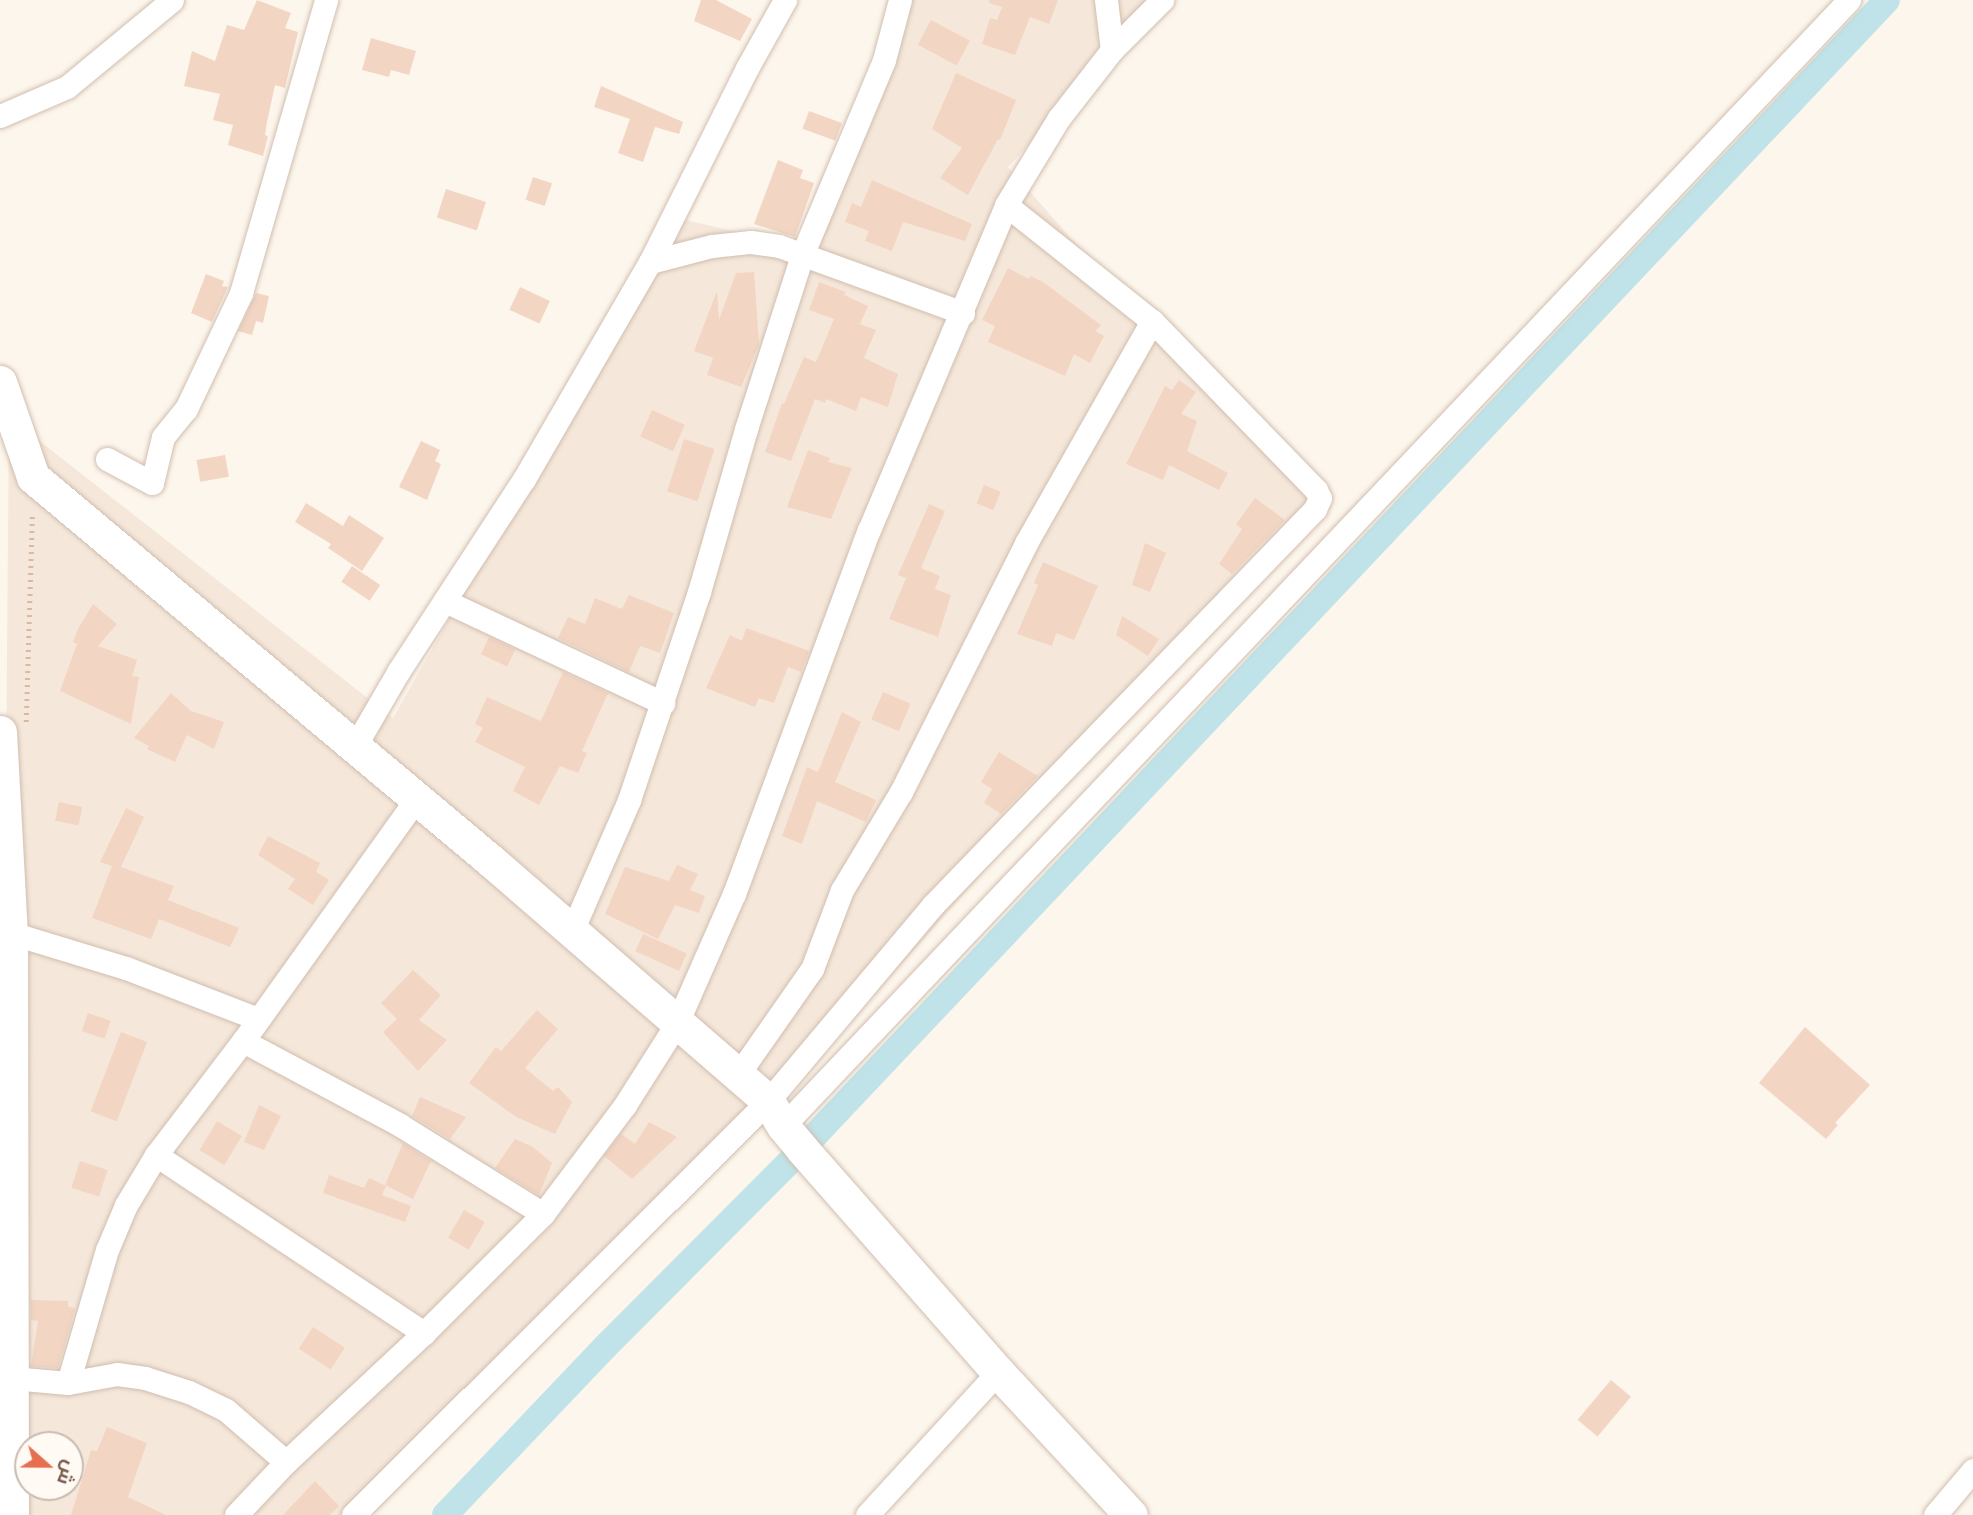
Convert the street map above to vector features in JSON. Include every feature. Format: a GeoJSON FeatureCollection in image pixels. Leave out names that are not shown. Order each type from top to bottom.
{"type":"FeatureCollection","features":[{"type":"Feature","properties":{"kind":"street"},"geometry":{"type":"LineString","coordinates":[[0,116],[67,87],[172,0]]}},
{"type":"Feature","properties":{"kind":"street"},"geometry":{"type":"LineString","coordinates":[[107,458],[152,483],[163,437],[186,409],[241,293],[326,0]]}},
{"type":"Feature","properties":{"kind":"street"},"geometry":{"type":"LineString","coordinates":[[355,746],[524,479],[650,261],[785,0]]}},
{"type":"Feature","properties":{"kind":"street"},"geometry":{"type":"LineString","coordinates":[[571,933],[629,800],[663,703],[803,253],[884,60],[900,0]]}},
{"type":"Feature","properties":{"kind":"street"},"geometry":{"type":"LineString","coordinates":[[1106,0],[1112,50]]}},
{"type":"Feature","properties":{"kind":"street"},"geometry":{"type":"LineString","coordinates":[[236,1515],[286,1462],[424,1333],[543,1214],[625,1105],[677,1023],[734,894],[869,530],[963,313],[1006,205],[1059,118],[1112,50],[1162,0]]}},
{"type":"Feature","properties":{"kind":"street"},"geometry":{"type":"LineString","coordinates":[[353,1515],[776,1113],[1849,0]]}},
{"type":"Feature","properties":{"kind":"street"},"geometry":{"type":"LineString","coordinates":[[776,1113],[932,906],[1315,509],[1320,498],[1152,321],[1006,205]]}},
{"type":"Feature","properties":{"kind":"street"},"geometry":{"type":"LineString","coordinates":[[650,261],[712,246],[751,242],[803,253],[963,313]]}},
{"type":"Feature","properties":{"kind":"street"},"geometry":{"type":"LineString","coordinates":[[737,1076],[812,969],[842,890],[901,792],[1026,542],[1152,321]]}},
{"type":"Feature","properties":{"kind":"street"},"geometry":{"type":"LineString","coordinates":[[0,382],[33,477],[355,746],[737,1076],[776,1113],[998,1372],[1131,1515]]}},
{"type":"Feature","properties":{"kind":"street"},"geometry":{"type":"LineString","coordinates":[[445,601],[663,703]]}},
{"type":"Feature","properties":{"kind":"street"},"geometry":{"type":"LineString","coordinates":[[0,732],[11,933],[12,1515]]}},
{"type":"Feature","properties":{"kind":"street"},"geometry":{"type":"LineString","coordinates":[[68,1382],[107,1250],[126,1205],[156,1155],[243,1041],[416,799]]}},
{"type":"Feature","properties":{"kind":"street"},"geometry":{"type":"LineString","coordinates":[[11,933],[126,968],[258,1018]]}},
{"type":"Feature","properties":{"kind":"street"},"geometry":{"type":"LineString","coordinates":[[243,1041],[400,1125],[543,1214]]}},
{"type":"Feature","properties":{"kind":"street"},"geometry":{"type":"LineString","coordinates":[[156,1155],[424,1333]]}},
{"type":"Feature","properties":{"kind":"street"},"geometry":{"type":"LineString","coordinates":[[867,1515],[998,1372]]}},
{"type":"Feature","properties":{"kind":"street"},"geometry":{"type":"LineString","coordinates":[[12,1378],[68,1382],[117,1374],[145,1378],[189,1392],[226,1410],[286,1462]]}},
{"type":"Feature","properties":{"kind":"street"},"geometry":{"type":"LineString","coordinates":[[1935,1515],[1973,1470]]}},
{"type":"Feature","properties":{"kind":"shaded area"},"geometry":{"type":"Polygon","coordinates":[[[894,0],[1166,0],[1008,167],[1069,236],[1319,496],[766,1116],[368,1515],[0,1515],[9,417],[393,718],[677,218],[806,248],[894,0]]]}},
{"type":"Feature","properties":{"kind":"building"},"geometry":{"type":"Polygon","coordinates":[[[257,0],[291,13],[285,28],[298,32],[285,88],[275,85],[263,156],[228,145],[233,125],[213,120],[220,94],[184,86],[192,51],[215,61],[227,25],[244,30],[257,0]]]}},
{"type":"Feature","properties":{"kind":"building"},"geometry":{"type":"Polygon","coordinates":[[[701,0],[716,0],[752,19],[740,41],[694,21],[701,0]]]}},
{"type":"Feature","properties":{"kind":"building"},"geometry":{"type":"Polygon","coordinates":[[[989,0],[1058,0],[1049,24],[1030,17],[1015,55],[982,44],[990,18],[997,20],[1002,7],[989,3],[989,0]]]}},
{"type":"Feature","properties":{"kind":"building"},"geometry":{"type":"Polygon","coordinates":[[[931,20],[970,41],[957,65],[918,45],[931,20]]]}},
{"type":"Feature","properties":{"kind":"building"},"geometry":{"type":"Polygon","coordinates":[[[371,38],[416,51],[409,75],[391,70],[389,77],[362,70],[371,38]]]}},
{"type":"Feature","properties":{"kind":"building"},"geometry":{"type":"Polygon","coordinates":[[[956,73],[1016,100],[1000,140],[998,139],[968,195],[940,178],[962,148],[932,129],[956,73]]]}},
{"type":"Feature","properties":{"kind":"building"},"geometry":{"type":"Polygon","coordinates":[[[601,86],[683,122],[679,134],[655,127],[643,162],[618,153],[630,119],[594,107],[601,86]]]}},
{"type":"Feature","properties":{"kind":"building"},"geometry":{"type":"Polygon","coordinates":[[[809,111],[842,123],[835,141],[803,129],[809,111]]]}},
{"type":"Feature","properties":{"kind":"building"},"geometry":{"type":"Polygon","coordinates":[[[778,160],[803,170],[800,178],[814,183],[795,237],[754,224],[778,160]]]}},
{"type":"Feature","properties":{"kind":"building"},"geometry":{"type":"Polygon","coordinates":[[[533,177],[552,183],[545,206],[526,200],[533,177]]]}},
{"type":"Feature","properties":{"kind":"building"},"geometry":{"type":"Polygon","coordinates":[[[872,180],[972,224],[965,241],[903,222],[892,251],[865,241],[869,231],[845,222],[852,203],[861,207],[872,180]]]}},
{"type":"Feature","properties":{"kind":"building"},"geometry":{"type":"Polygon","coordinates":[[[446,189],[486,202],[477,231],[437,218],[446,189]]]}},
{"type":"Feature","properties":{"kind":"building"},"geometry":{"type":"Polygon","coordinates":[[[1008,268],[1029,279],[1030,276],[1043,282],[1101,325],[1095,331],[1104,336],[1090,363],[1074,354],[1065,376],[988,342],[995,326],[982,320],[1008,268]]]}},
{"type":"Feature","properties":{"kind":"building"},"geometry":{"type":"Polygon","coordinates":[[[754,272],[759,344],[741,387],[707,375],[713,358],[694,351],[717,291],[719,320],[736,273],[754,272]]]}},
{"type":"Feature","properties":{"kind":"building"},"geometry":{"type":"Polygon","coordinates":[[[206,274],[224,281],[222,286],[228,287],[212,322],[191,313],[206,274]]]}},
{"type":"Feature","properties":{"kind":"building"},"geometry":{"type":"Polygon","coordinates":[[[819,282],[846,292],[844,295],[868,306],[860,324],[876,330],[864,358],[898,374],[888,407],[861,397],[856,411],[826,399],[825,403],[815,399],[791,461],[765,452],[782,403],[784,404],[804,357],[816,362],[834,319],[809,310],[819,282]]]}},
{"type":"Feature","properties":{"kind":"building"},"geometry":{"type":"Polygon","coordinates":[[[520,287],[550,301],[539,324],[509,310],[520,287]]]}},
{"type":"Feature","properties":{"kind":"building"},"geometry":{"type":"Polygon","coordinates":[[[256,293],[269,296],[263,323],[256,321],[252,335],[238,331],[256,293]]]}},
{"type":"Feature","properties":{"kind":"building"},"geometry":{"type":"Polygon","coordinates":[[[1179,380],[1196,392],[1181,414],[1197,421],[1187,451],[1228,473],[1219,490],[1169,465],[1163,480],[1126,464],[1165,386],[1172,390],[1179,380]]]}},
{"type":"Feature","properties":{"kind":"building"},"geometry":{"type":"Polygon","coordinates":[[[652,410],[685,425],[673,451],[640,436],[652,410]]]}},
{"type":"Feature","properties":{"kind":"building"},"geometry":{"type":"Polygon","coordinates":[[[684,439],[714,449],[697,501],[667,491],[684,439]]]}},
{"type":"Feature","properties":{"kind":"building"},"geometry":{"type":"Polygon","coordinates":[[[421,441],[440,450],[435,461],[441,464],[427,500],[399,487],[421,441]]]}},
{"type":"Feature","properties":{"kind":"building"},"geometry":{"type":"Polygon","coordinates":[[[808,450],[830,458],[828,462],[852,468],[831,519],[787,507],[808,450]]]}},
{"type":"Feature","properties":{"kind":"building"},"geometry":{"type":"Polygon","coordinates":[[[225,455],[229,477],[200,482],[196,460],[225,455]]]}},
{"type":"Feature","properties":{"kind":"building"},"geometry":{"type":"Polygon","coordinates":[[[984,485],[1001,492],[993,510],[977,504],[984,485]]]}},
{"type":"Feature","properties":{"kind":"building"},"geometry":{"type":"Polygon","coordinates":[[[1255,498],[1285,520],[1232,574],[1219,564],[1242,529],[1236,524],[1255,498]]]}},
{"type":"Feature","properties":{"kind":"building"},"geometry":{"type":"Polygon","coordinates":[[[306,503],[343,526],[349,515],[384,538],[362,571],[328,548],[331,544],[295,522],[306,503]]]}},
{"type":"Feature","properties":{"kind":"building"},"geometry":{"type":"Polygon","coordinates":[[[929,504],[945,511],[921,568],[940,576],[935,589],[951,595],[938,637],[889,619],[906,578],[898,575],[929,504]]]}},
{"type":"Feature","properties":{"kind":"building"},"geometry":{"type":"Polygon","coordinates":[[[1145,543],[1166,553],[1150,592],[1132,585],[1145,543]]]}},
{"type":"Feature","properties":{"kind":"building"},"geometry":{"type":"Polygon","coordinates":[[[1043,562],[1098,586],[1074,640],[1056,633],[1052,646],[1017,634],[1038,585],[1034,583],[1043,562]]]}},
{"type":"Feature","properties":{"kind":"building"},"geometry":{"type":"Polygon","coordinates":[[[352,566],[380,585],[370,601],[341,582],[352,566]]]}},
{"type":"Feature","properties":{"kind":"building"},"geometry":{"type":"Polygon","coordinates":[[[629,595],[674,613],[660,653],[640,646],[629,672],[558,638],[568,617],[585,624],[595,598],[622,609],[629,595]]]}},
{"type":"Feature","properties":{"kind":"building"},"geometry":{"type":"Polygon","coordinates":[[[93,604],[117,624],[98,646],[137,660],[132,676],[139,677],[131,724],[60,691],[77,644],[73,642],[93,604]]]}},
{"type":"Feature","properties":{"kind":"building"},"geometry":{"type":"Polygon","coordinates":[[[1122,616],[1159,639],[1148,656],[1116,635],[1122,616]]]}},
{"type":"Feature","properties":{"kind":"building"},"geometry":{"type":"Polygon","coordinates":[[[746,628],[809,651],[801,672],[788,667],[774,703],[759,698],[755,707],[706,688],[730,635],[742,641],[746,628]]]}},
{"type":"Feature","properties":{"kind":"building"},"geometry":{"type":"Polygon","coordinates":[[[489,637],[515,649],[507,666],[481,654],[489,637]]]}},
{"type":"Feature","properties":{"kind":"building"},"geometry":{"type":"Polygon","coordinates":[[[563,672],[608,693],[582,751],[587,753],[578,773],[560,766],[539,805],[513,791],[525,767],[475,742],[483,728],[475,724],[487,697],[541,721],[563,672]]]}},
{"type":"Feature","properties":{"kind":"building"},"geometry":{"type":"Polygon","coordinates":[[[883,692],[911,704],[899,731],[871,720],[883,692]]]}},
{"type":"Feature","properties":{"kind":"building"},"geometry":{"type":"Polygon","coordinates":[[[171,693],[191,711],[224,722],[214,749],[187,735],[175,762],[147,749],[149,746],[134,738],[171,693]]]}},
{"type":"Feature","properties":{"kind":"building"},"geometry":{"type":"Polygon","coordinates":[[[842,712],[861,722],[835,782],[876,800],[866,822],[817,801],[802,844],[782,836],[807,767],[818,772],[842,712]]]}},
{"type":"Feature","properties":{"kind":"building"},"geometry":{"type":"Polygon","coordinates":[[[999,752],[1038,776],[1001,814],[984,803],[992,789],[981,782],[999,752]]]}},
{"type":"Feature","properties":{"kind":"building"},"geometry":{"type":"Polygon","coordinates":[[[59,802],[82,807],[79,826],[55,821],[59,802]]]}},
{"type":"Feature","properties":{"kind":"building"},"geometry":{"type":"Polygon","coordinates":[[[126,808],[144,817],[121,867],[174,886],[168,900],[239,928],[230,947],[159,919],[151,939],[92,918],[112,866],[100,862],[126,808]]]}},
{"type":"Feature","properties":{"kind":"building"},"geometry":{"type":"Polygon","coordinates":[[[268,836],[320,863],[316,872],[329,880],[313,905],[288,889],[295,879],[258,855],[268,836]]]}},
{"type":"Feature","properties":{"kind":"building"},"geometry":{"type":"Polygon","coordinates":[[[677,865],[698,874],[690,890],[705,896],[699,913],[675,905],[658,939],[605,914],[625,867],[669,881],[677,865]]]}},
{"type":"Feature","properties":{"kind":"building"},"geometry":{"type":"Polygon","coordinates":[[[643,934],[687,954],[679,971],[635,951],[643,934]]]}},
{"type":"Feature","properties":{"kind":"building"},"geometry":{"type":"Polygon","coordinates":[[[413,970],[441,995],[419,1020],[447,1040],[418,1071],[383,1032],[397,1019],[381,1003],[413,970]]]}},
{"type":"Feature","properties":{"kind":"building"},"geometry":{"type":"Polygon","coordinates":[[[537,1010],[558,1029],[525,1068],[553,1091],[558,1087],[572,1102],[555,1134],[516,1117],[469,1083],[496,1047],[501,1051],[537,1010]]]}},
{"type":"Feature","properties":{"kind":"building"},"geometry":{"type":"Polygon","coordinates":[[[88,1013],[111,1021],[105,1039],[82,1031],[88,1013]]]}},
{"type":"Feature","properties":{"kind":"building"},"geometry":{"type":"Polygon","coordinates":[[[1805,1027],[1870,1085],[1835,1123],[1838,1125],[1826,1139],[1759,1083],[1805,1027]]]}},
{"type":"Feature","properties":{"kind":"building"},"geometry":{"type":"Polygon","coordinates":[[[121,1032],[147,1042],[117,1121],[91,1111],[121,1032]]]}},
{"type":"Feature","properties":{"kind":"building"},"geometry":{"type":"Polygon","coordinates":[[[420,1097],[466,1117],[450,1139],[412,1116],[420,1097]]]}},
{"type":"Feature","properties":{"kind":"building"},"geometry":{"type":"Polygon","coordinates":[[[259,1105],[281,1116],[264,1150],[244,1142],[259,1105]]]}},
{"type":"Feature","properties":{"kind":"building"},"geometry":{"type":"Polygon","coordinates":[[[217,1121],[242,1136],[224,1165],[199,1150],[217,1121]]]}},
{"type":"Feature","properties":{"kind":"building"},"geometry":{"type":"Polygon","coordinates":[[[649,1122],[677,1137],[632,1179],[604,1156],[621,1134],[635,1144],[649,1122]]]}},
{"type":"Feature","properties":{"kind":"building"},"geometry":{"type":"Polygon","coordinates":[[[515,1139],[533,1147],[552,1163],[539,1195],[495,1168],[515,1139]]]}},
{"type":"Feature","properties":{"kind":"building"},"geometry":{"type":"Polygon","coordinates":[[[403,1143],[431,1161],[413,1199],[385,1185],[403,1143]]]}},
{"type":"Feature","properties":{"kind":"building"},"geometry":{"type":"Polygon","coordinates":[[[80,1161],[108,1170],[99,1197],[71,1188],[80,1161]]]}},
{"type":"Feature","properties":{"kind":"building"},"geometry":{"type":"Polygon","coordinates":[[[329,1175],[364,1188],[369,1178],[386,1186],[382,1195],[411,1206],[405,1222],[323,1193],[329,1175]]]}},
{"type":"Feature","properties":{"kind":"building"},"geometry":{"type":"Polygon","coordinates":[[[464,1210],[485,1222],[469,1250],[448,1238],[464,1210]]]}},
{"type":"Feature","properties":{"kind":"building"},"geometry":{"type":"Polygon","coordinates":[[[31,1300],[68,1301],[68,1306],[75,1309],[58,1368],[31,1366],[38,1321],[31,1320],[31,1300]]]}},
{"type":"Feature","properties":{"kind":"building"},"geometry":{"type":"Polygon","coordinates":[[[313,1327],[345,1348],[331,1370],[299,1349],[313,1327]]]}},
{"type":"Feature","properties":{"kind":"building"},"geometry":{"type":"Polygon","coordinates":[[[1611,1380],[1631,1397],[1597,1437],[1578,1420],[1611,1380]]]}},
{"type":"Feature","properties":{"kind":"building"},"geometry":{"type":"Polygon","coordinates":[[[107,1427],[147,1443],[128,1497],[166,1515],[71,1515],[75,1501],[84,1501],[84,1473],[91,1450],[97,1451],[107,1427]]]}},
{"type":"Feature","properties":{"kind":"building"},"geometry":{"type":"Polygon","coordinates":[[[315,1481],[339,1506],[330,1515],[283,1515],[315,1481]]]}},
{"type":"Feature","properties":{"kind":"waterway"},"geometry":{"type":"LineString","coordinates":[[445,1515],[605,1347],[802,1149],[1887,0]]}}]}
